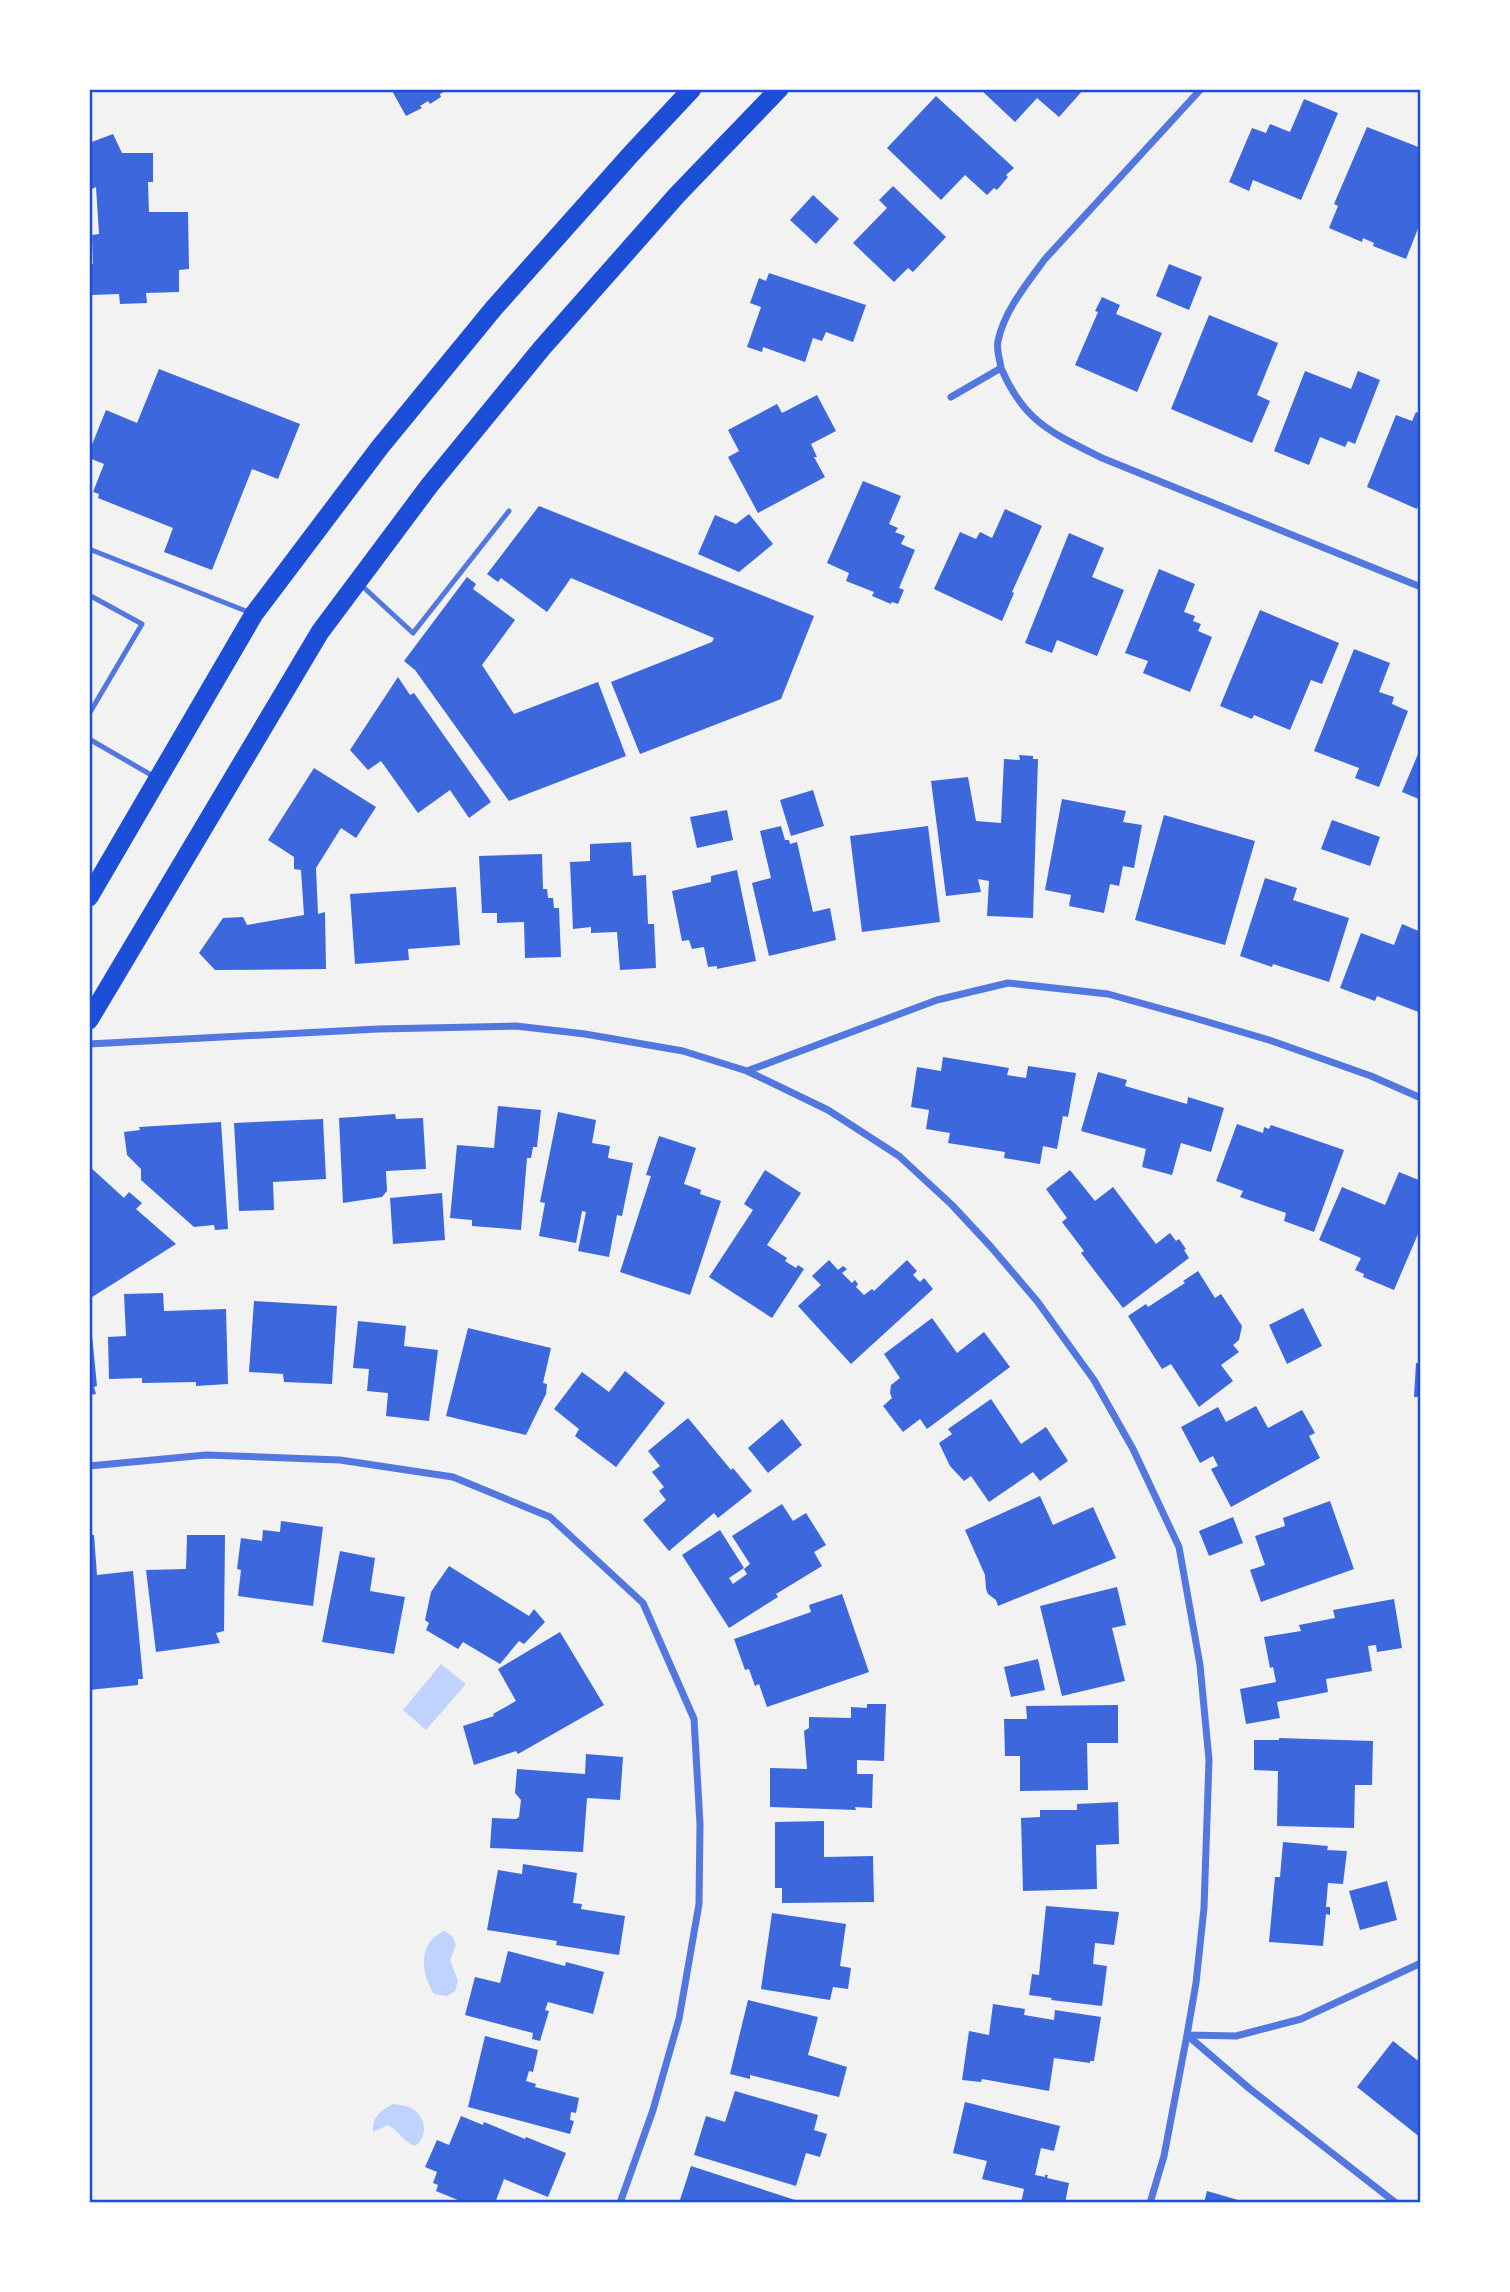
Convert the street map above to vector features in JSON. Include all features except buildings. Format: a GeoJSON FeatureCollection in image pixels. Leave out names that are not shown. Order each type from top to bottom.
{"type":"FeatureCollection","features":[{"type":"Feature","properties":{"kind":"highway"},"geometry":{"type":"LineString","coordinates":[[89,897],[254,614],[380,447],[494,308],[692,89]]}},
{"type":"Feature","properties":{"kind":"highway"},"geometry":{"type":"LineString","coordinates":[[89,1020],[320,632],[357,582],[429,486],[542,348],[677,195],[779,89]]}},
{"type":"Feature","properties":{"kind":"street"},"geometry":{"type":"LineString","coordinates":[[1200,89],[1054,248],[1031,279],[1007,317],[997,342],[1001,368],[1027,413],[1057,435],[1102,458],[1421,587]]}},
{"type":"Feature","properties":{"kind":"street"},"geometry":{"type":"LineString","coordinates":[[951,397],[1001,368]]}},
{"type":"Feature","properties":{"kind":"street"},"geometry":{"type":"LineString","coordinates":[[747,1071],[937,1000],[1008,983],[1108,994],[1184,1015],[1272,1041],[1371,1076],[1421,1098]]}},
{"type":"Feature","properties":{"kind":"street"},"geometry":{"type":"LineString","coordinates":[[89,1044],[378,1029],[516,1026],[586,1034],[683,1051],[747,1071],[828,1111],[898,1156],[952,1205],[991,1247],[1037,1301],[1094,1380],[1133,1449],[1179,1547],[1200,1665],[1209,1760],[1204,1908],[1187,2035],[1164,2156],[1150,2203]]}},
{"type":"Feature","properties":{"kind":"street"},"geometry":{"type":"LineString","coordinates":[[89,1466],[206,1455],[340,1460],[453,1478],[550,1517],[643,1603],[694,1719],[700,1824],[699,1904],[679,2019],[653,2110],[620,2203]]}},
{"type":"Feature","properties":{"kind":"street"},"geometry":{"type":"LineString","coordinates":[[1187,2035],[1236,2036],[1301,2019],[1421,1963]]}},
{"type":"Feature","properties":{"kind":"street"},"geometry":{"type":"LineString","coordinates":[[1187,2035],[1250,2089],[1396,2203]]}},
{"type":"Feature","properties":{"kind":"lane"},"geometry":{"type":"LineString","coordinates":[[357,582],[412,634],[509,510]]}},
{"type":"Feature","properties":{"kind":"lane"},"geometry":{"type":"LineString","coordinates":[[89,549],[254,614]]}},
{"type":"Feature","properties":{"kind":"lane"},"geometry":{"type":"LineString","coordinates":[[89,596],[142,624],[89,715]]}},
{"type":"Feature","properties":{"kind":"lane"},"geometry":{"type":"LineString","coordinates":[[89,739],[159,780]]}},
{"type":"Feature","properties":{"kind":"water"},"geometry":{"type":"Polygon","coordinates":[[[441,1664],[466,1684],[426,1730],[403,1710],[441,1664]]]}},
{"type":"Feature","properties":{"kind":"water"},"geometry":{"type":"Polygon","coordinates":[[[444,1931],[452,1936],[456,1945],[450,1960],[458,1981],[455,1991],[447,1996],[434,1994],[424,1968],[426,1950],[436,1936],[444,1931]]]}},
{"type":"Feature","properties":{"kind":"water"},"geometry":{"type":"Polygon","coordinates":[[[393,2104],[411,2108],[423,2121],[424,2132],[415,2146],[388,2125],[373,2132],[378,2115],[393,2104]]]}}]}
